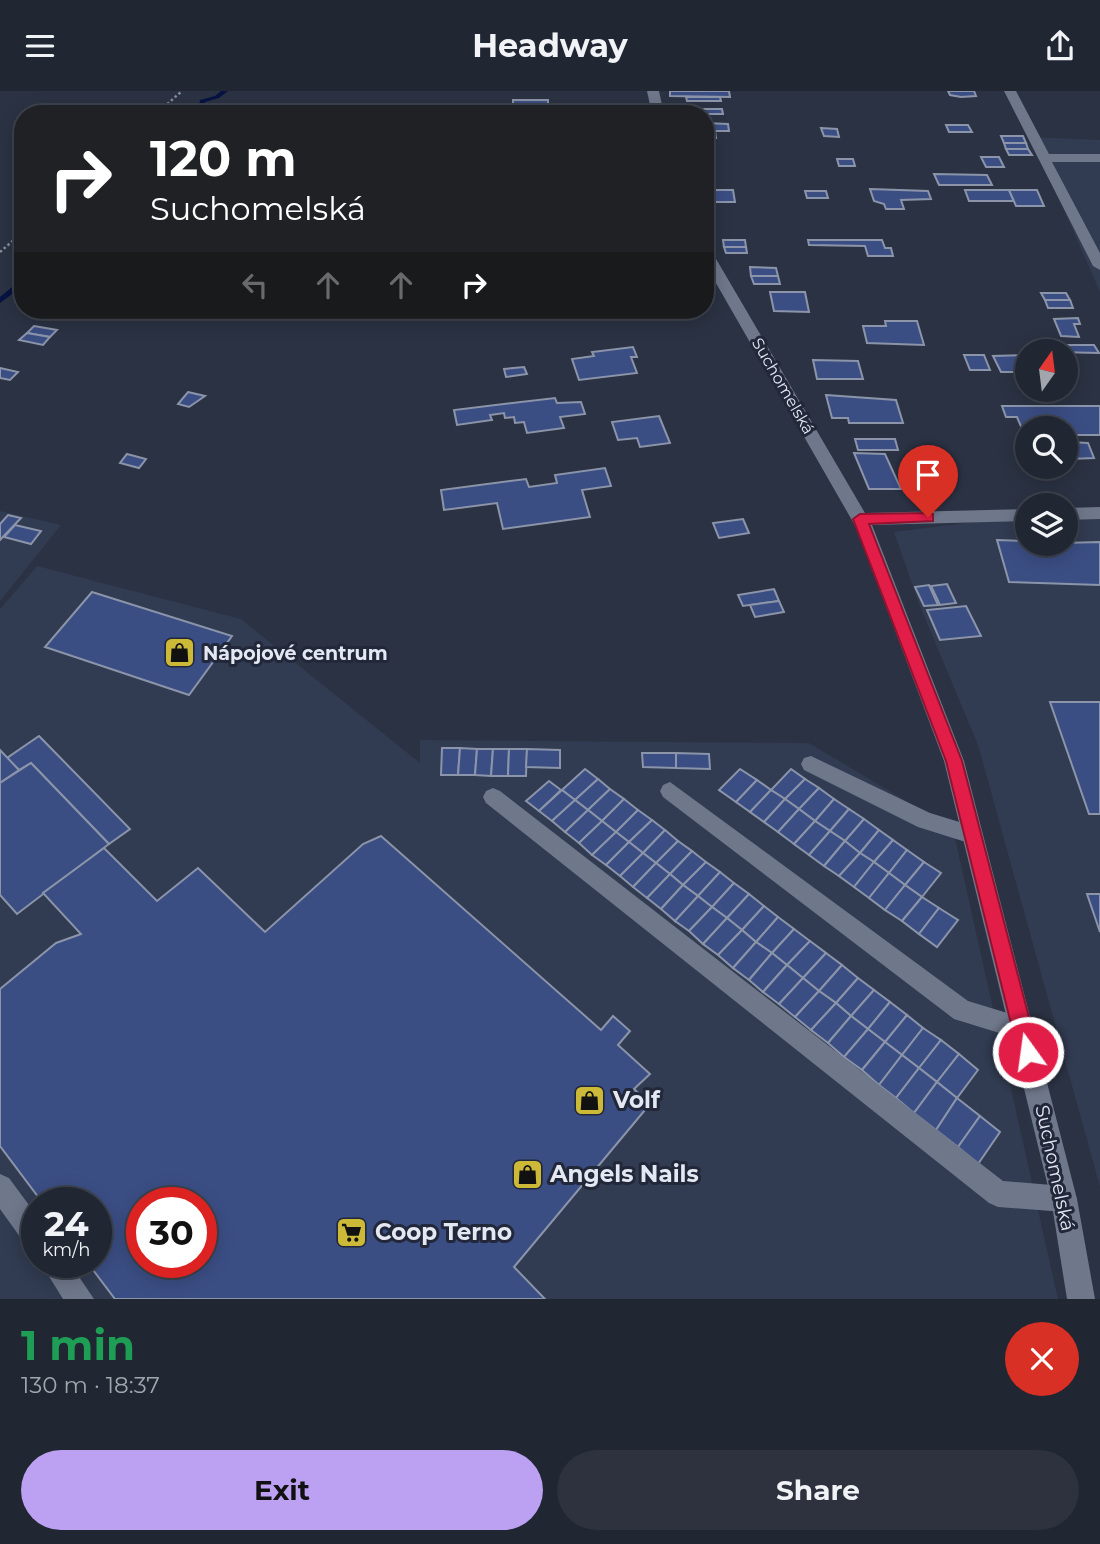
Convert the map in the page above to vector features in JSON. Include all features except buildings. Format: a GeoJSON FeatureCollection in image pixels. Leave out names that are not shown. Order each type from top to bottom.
{"type":"FeatureCollection","features":[{"type":"Feature","properties":{"kind":"street"},"geometry":{"type":"LineString","coordinates":[[1010,91],[1100,266]]}},
{"type":"Feature","properties":{"kind":"street"},"geometry":{"type":"LineString","coordinates":[[1046,158],[1100,158]]}},
{"type":"Feature","properties":{"kind":"street","name":"Suchomelská"},"geometry":{"type":"LineString","coordinates":[[714,268],[860,519],[954,761],[1064,1199],[1080,1299]]}},
{"type":"Feature","properties":{"kind":"street"},"geometry":{"type":"LineString","coordinates":[[1078,513],[1100,513]]}},
{"type":"Feature","properties":{"kind":"street"},"geometry":{"type":"LineString","coordinates":[[860,519],[1015,515]]}},
{"type":"Feature","properties":{"kind":"street"},"geometry":{"type":"LineString","coordinates":[[811,764],[925,821],[972,835]]}},
{"type":"Feature","properties":{"kind":"street"},"geometry":{"type":"LineString","coordinates":[[670,791],[962,1011],[1021,1028]]}},
{"type":"Feature","properties":{"kind":"street"},"geometry":{"type":"LineString","coordinates":[[493,797],[998,1194],[1064,1199]]}},
{"type":"Feature","properties":{"kind":"street"},"geometry":{"type":"LineString","coordinates":[[0,1187],[21,1217]]}},
{"type":"Feature","properties":{"kind":"street"},"geometry":{"type":"LineString","coordinates":[[65,1278],[80,1299]]}},
{"type":"Feature","properties":{"kind":"path"},"geometry":{"type":"LineString","coordinates":[[166,105],[182,91]]}},
{"type":"Feature","properties":{"kind":"path"},"geometry":{"type":"LineString","coordinates":[[0,252],[14,240]]}},
{"type":"Feature","properties":{"kind":"shaded area"},"geometry":{"type":"Polygon","coordinates":[[[1032,137],[1100,140],[1100,292],[1032,137]]]}},
{"type":"Feature","properties":{"kind":"shaded area"},"geometry":{"type":"Polygon","coordinates":[[[1100,507],[1100,1187],[978,745],[919,604],[894,532],[1015,517],[1015,556],[1078,556],[1078,510],[1100,507]]]}},
{"type":"Feature","properties":{"kind":"shaded area"},"geometry":{"type":"Polygon","coordinates":[[[0,511],[61,525],[0,601],[0,511]]]}},
{"type":"Feature","properties":{"kind":"shaded area"},"geometry":{"type":"Polygon","coordinates":[[[37,566],[241,619],[420,763],[420,740],[809,743],[953,829],[1058,1299],[0,1299],[0,609],[37,566]]]}},
{"type":"Feature","properties":{"kind":"waterway"},"geometry":{"type":"LineString","coordinates":[[202,105],[202,101],[217,97],[225,91]]}},
{"type":"Feature","properties":{"kind":"waterway"},"geometry":{"type":"LineString","coordinates":[[0,301],[14,290]]}},
{"type":"Feature","properties":{"kind":"place","name":"Nápojové centrum"},"geometry":{"type":"Point","coordinates":[180,653]}},
{"type":"Feature","properties":{"kind":"place","name":"Volf"},"geometry":{"type":"Point","coordinates":[590,1100]}},
{"type":"Feature","properties":{"kind":"place","name":"Angels Nails"},"geometry":{"type":"Point","coordinates":[527,1174]}},
{"type":"Feature","properties":{"kind":"place","name":"Coop Terno"},"geometry":{"type":"Point","coordinates":[352,1232]}},
{"type":"Feature","properties":{"kind":"route"},"geometry":{"type":"LineString","coordinates":[[928,517],[860,519],[954,761],[1028,1052]]}}]}
